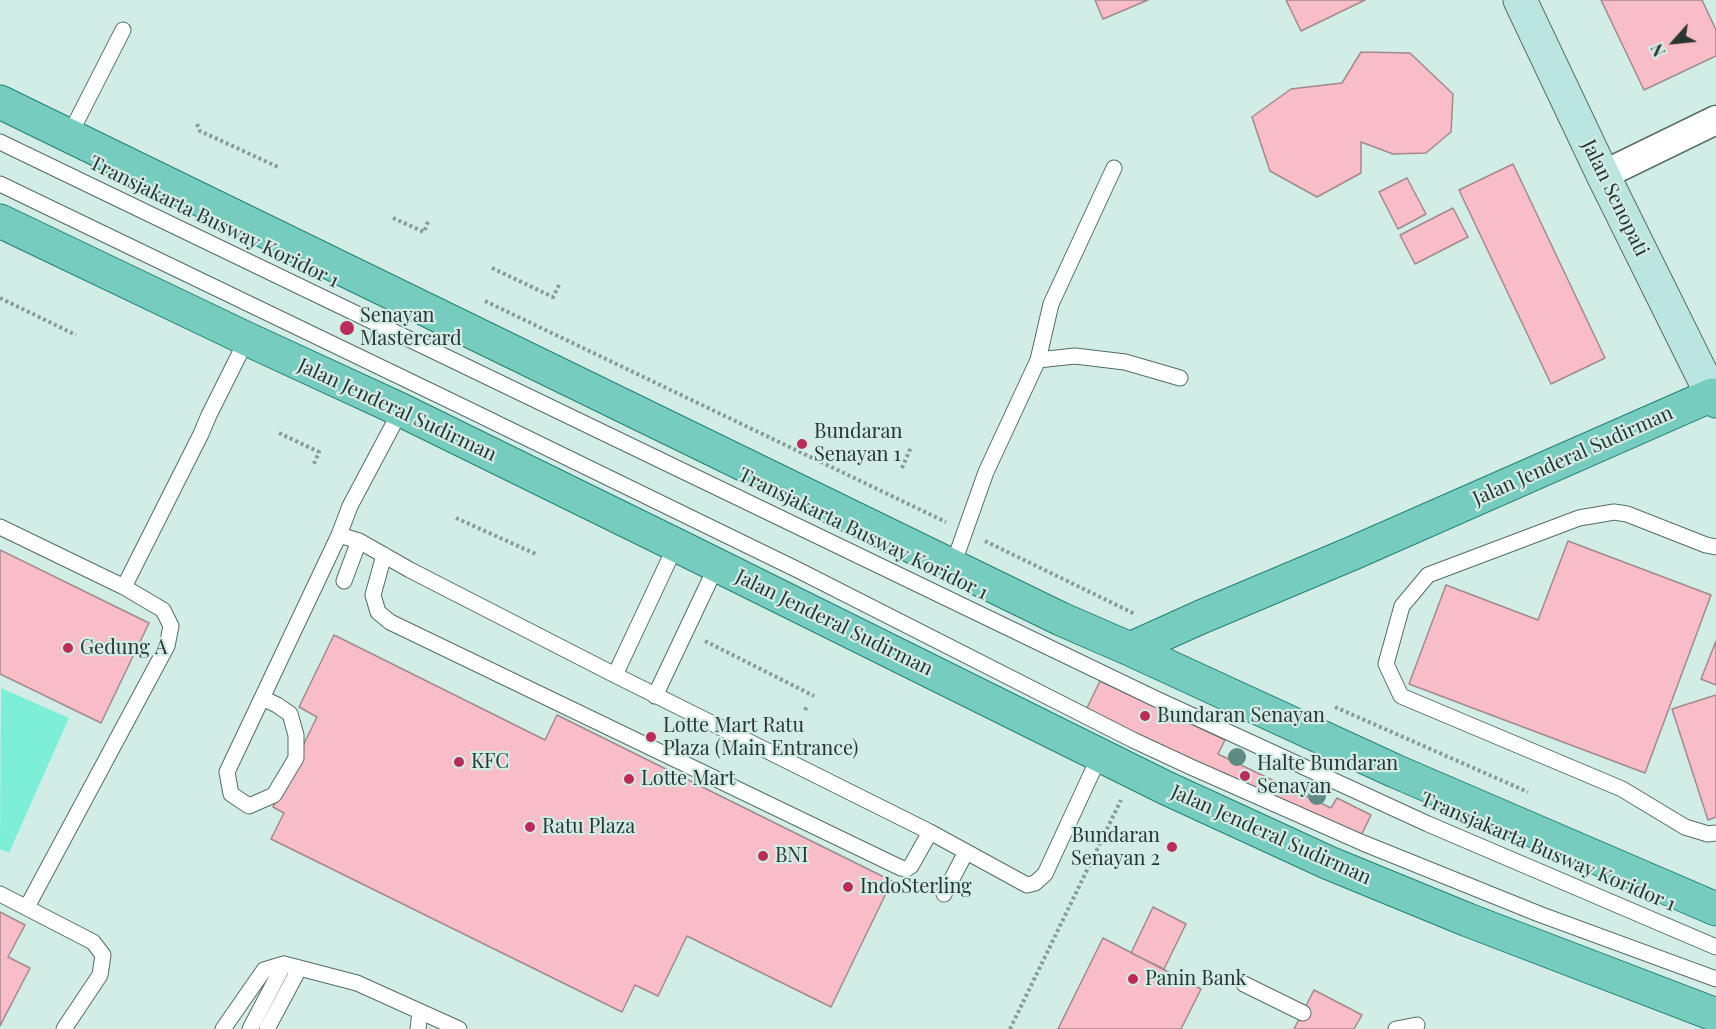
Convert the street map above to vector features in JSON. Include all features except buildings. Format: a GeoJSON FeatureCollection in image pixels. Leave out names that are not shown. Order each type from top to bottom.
{"type":"FeatureCollection","features":[{"type":"Feature","properties":{"kind":"main road","name":"Jalan Senopati"},"geometry":{"type":"LineString","coordinates":[[1520,0],[1603,175],[1714,398]]}},
{"type":"Feature","properties":{"kind":"main road"},"geometry":{"type":"LineString","coordinates":[[0,102],[1061,619],[1395,771],[1716,909]]}},
{"type":"Feature","properties":{"kind":"main road","name":"Jalan Jenderal Sudirman"},"geometry":{"type":"LineString","coordinates":[[0,221],[401,410],[1134,773],[1329,863],[1468,920],[1678,1001]]}},
{"type":"Feature","properties":{"kind":"main road","name":"Jalan Jenderal Sudirman"},"geometry":{"type":"LineString","coordinates":[[1130,649],[1714,398]]}},
{"type":"Feature","properties":{"kind":"main road"},"geometry":{"type":"LineString","coordinates":[[1678,1001],[1716,1006]]}},
{"type":"Feature","properties":{"kind":"main road"},"geometry":{"type":"LineString","coordinates":[[1678,1001],[1716,1015]]}},
{"type":"Feature","properties":{"kind":"street"},"geometry":{"type":"LineString","coordinates":[[1603,175],[1716,120]]}},
{"type":"Feature","properties":{"kind":"lane"},"geometry":{"type":"LineString","coordinates":[[69,136],[123,30]]}},
{"type":"Feature","properties":{"kind":"lane","name":"Transjakarta Busway Koridor 1"},"geometry":{"type":"LineString","coordinates":[[0,142],[1154,698],[1428,824],[1716,947]]}},
{"type":"Feature","properties":{"kind":"lane"},"geometry":{"type":"LineString","coordinates":[[953,565],[986,472],[1038,360],[1051,304],[1114,168]]}},
{"type":"Feature","properties":{"kind":"lane"},"geometry":{"type":"LineString","coordinates":[[0,184],[787,565],[1181,763],[1374,848],[1539,914],[1716,979]]}},
{"type":"Feature","properties":{"kind":"lane"},"geometry":{"type":"LineString","coordinates":[[124,587],[247,339]]}},
{"type":"Feature","properties":{"kind":"lane"},"geometry":{"type":"LineString","coordinates":[[1038,360],[1075,356],[1125,362],[1180,378]]}},
{"type":"Feature","properties":{"kind":"lane"},"geometry":{"type":"LineString","coordinates":[[262,698],[290,714],[296,735],[296,758],[274,795],[249,806],[231,794],[227,772],[339,535],[350,506],[401,410]]}},
{"type":"Feature","properties":{"kind":"lane"},"geometry":{"type":"LineString","coordinates":[[1716,548],[1627,514],[1614,512],[1579,518],[1428,575],[1402,606],[1386,664],[1401,696],[1622,789],[1685,827],[1708,834],[1716,833]]}},
{"type":"Feature","properties":{"kind":"lane"},"geometry":{"type":"LineString","coordinates":[[0,527],[124,587],[164,610],[171,626],[167,646],[27,907]]}},
{"type":"Feature","properties":{"kind":"lane"},"geometry":{"type":"LineString","coordinates":[[339,535],[359,541],[410,570],[655,696],[930,832],[1027,885],[1035,883],[1044,874],[1100,755]]}},
{"type":"Feature","properties":{"kind":"lane"},"geometry":{"type":"LineString","coordinates":[[344,581],[359,541]]}},
{"type":"Feature","properties":{"kind":"lane"},"geometry":{"type":"LineString","coordinates":[[615,675],[676,545]]}},
{"type":"Feature","properties":{"kind":"lane"},"geometry":{"type":"LineString","coordinates":[[384,555],[373,595],[378,612],[390,622],[901,868],[906,869],[911,866],[930,832]]}},
{"type":"Feature","properties":{"kind":"lane"},"geometry":{"type":"LineString","coordinates":[[655,696],[717,565]]}},
{"type":"Feature","properties":{"kind":"lane"},"geometry":{"type":"LineString","coordinates":[[944,894],[966,852]]}},
{"type":"Feature","properties":{"kind":"lane"},"geometry":{"type":"LineString","coordinates":[[0,894],[93,942],[104,955],[100,975],[64,1029]]}},
{"type":"Feature","properties":{"kind":"lane"},"geometry":{"type":"LineString","coordinates":[[250,1029],[284,964]]}},
{"type":"Feature","properties":{"kind":"lane"},"geometry":{"type":"LineString","coordinates":[[224,1029],[264,970],[284,964],[357,983],[459,1029]]}},
{"type":"Feature","properties":{"kind":"lane"},"geometry":{"type":"LineString","coordinates":[[267,1029],[299,969]]}},
{"type":"Feature","properties":{"kind":"lane"},"geometry":{"type":"LineString","coordinates":[[1244,984],[1303,1012]]}},
{"type":"Feature","properties":{"kind":"lane"},"geometry":{"type":"LineString","coordinates":[[418,1029],[420,1012]]}},
{"type":"Feature","properties":{"kind":"lane"},"geometry":{"type":"LineString","coordinates":[[1396,1029],[1417,1025]]}},
{"type":"Feature","properties":{"kind":"path"},"geometry":{"type":"LineString","coordinates":[[197,124],[200,130],[278,167]]}},
{"type":"Feature","properties":{"kind":"path"},"geometry":{"type":"LineString","coordinates":[[393,218],[423,232],[429,219]]}},
{"type":"Feature","properties":{"kind":"path"},"geometry":{"type":"LineString","coordinates":[[492,268],[553,297],[560,283]]}},
{"type":"Feature","properties":{"kind":"path"},"geometry":{"type":"LineString","coordinates":[[476,297],[1170,631]]}},
{"type":"Feature","properties":{"kind":"path"},"geometry":{"type":"LineString","coordinates":[[0,298],[76,335]]}},
{"type":"Feature","properties":{"kind":"path"},"geometry":{"type":"LineString","coordinates":[[279,433],[319,452],[313,466]]}},
{"type":"Feature","properties":{"kind":"path"},"geometry":{"type":"LineString","coordinates":[[902,468],[911,447]]}},
{"type":"Feature","properties":{"kind":"path"},"geometry":{"type":"LineString","coordinates":[[456,518],[538,555]]}},
{"type":"Feature","properties":{"kind":"path"},"geometry":{"type":"LineString","coordinates":[[685,631],[814,696]]}},
{"type":"Feature","properties":{"kind":"path"},"geometry":{"type":"LineString","coordinates":[[1334,706],[1528,792]]}},
{"type":"Feature","properties":{"kind":"path"},"geometry":{"type":"LineString","coordinates":[[1010,1029],[1134,773]]}},
{"type":"Feature","properties":{"kind":"green space"},"geometry":{"type":"Polygon","coordinates":[[[1,688],[69,718],[9,853],[0,849],[1,688]]]}},
{"type":"Feature","properties":{"kind":"place","name":"Senayan Mastercard"},"geometry":{"type":"Point","coordinates":[347,328]}},
{"type":"Feature","properties":{"kind":"place","name":"Bundaran Senayan 1"},"geometry":{"type":"Point","coordinates":[802,444]}},
{"type":"Feature","properties":{"kind":"place","name":"Gedung A"},"geometry":{"type":"Point","coordinates":[68,648]}},
{"type":"Feature","properties":{"kind":"place","name":"Bundaran Senayan"},"geometry":{"type":"Point","coordinates":[1145,716]}},
{"type":"Feature","properties":{"kind":"place","name":"Lotte Mart Ratu Plaza (Main Entrance)"},"geometry":{"type":"Point","coordinates":[651,737]}},
{"type":"Feature","properties":{"kind":"place","name":"KFC"},"geometry":{"type":"Point","coordinates":[459,762]}},
{"type":"Feature","properties":{"kind":"place","name":"Halte Bundaran Senayan"},"geometry":{"type":"Point","coordinates":[1245,776]}},
{"type":"Feature","properties":{"kind":"place","name":"Lotte Mart"},"geometry":{"type":"Point","coordinates":[629,779]}},
{"type":"Feature","properties":{"kind":"place","name":"Ratu Plaza"},"geometry":{"type":"Point","coordinates":[530,827]}},
{"type":"Feature","properties":{"kind":"place","name":"Bundaran Senayan 2"},"geometry":{"type":"Point","coordinates":[1172,847]}},
{"type":"Feature","properties":{"kind":"place","name":"BNI"},"geometry":{"type":"Point","coordinates":[763,856]}},
{"type":"Feature","properties":{"kind":"place","name":"IndoSterling"},"geometry":{"type":"Point","coordinates":[848,887]}},
{"type":"Feature","properties":{"kind":"place","name":"Panin Bank"},"geometry":{"type":"Point","coordinates":[1133,979]}}]}
